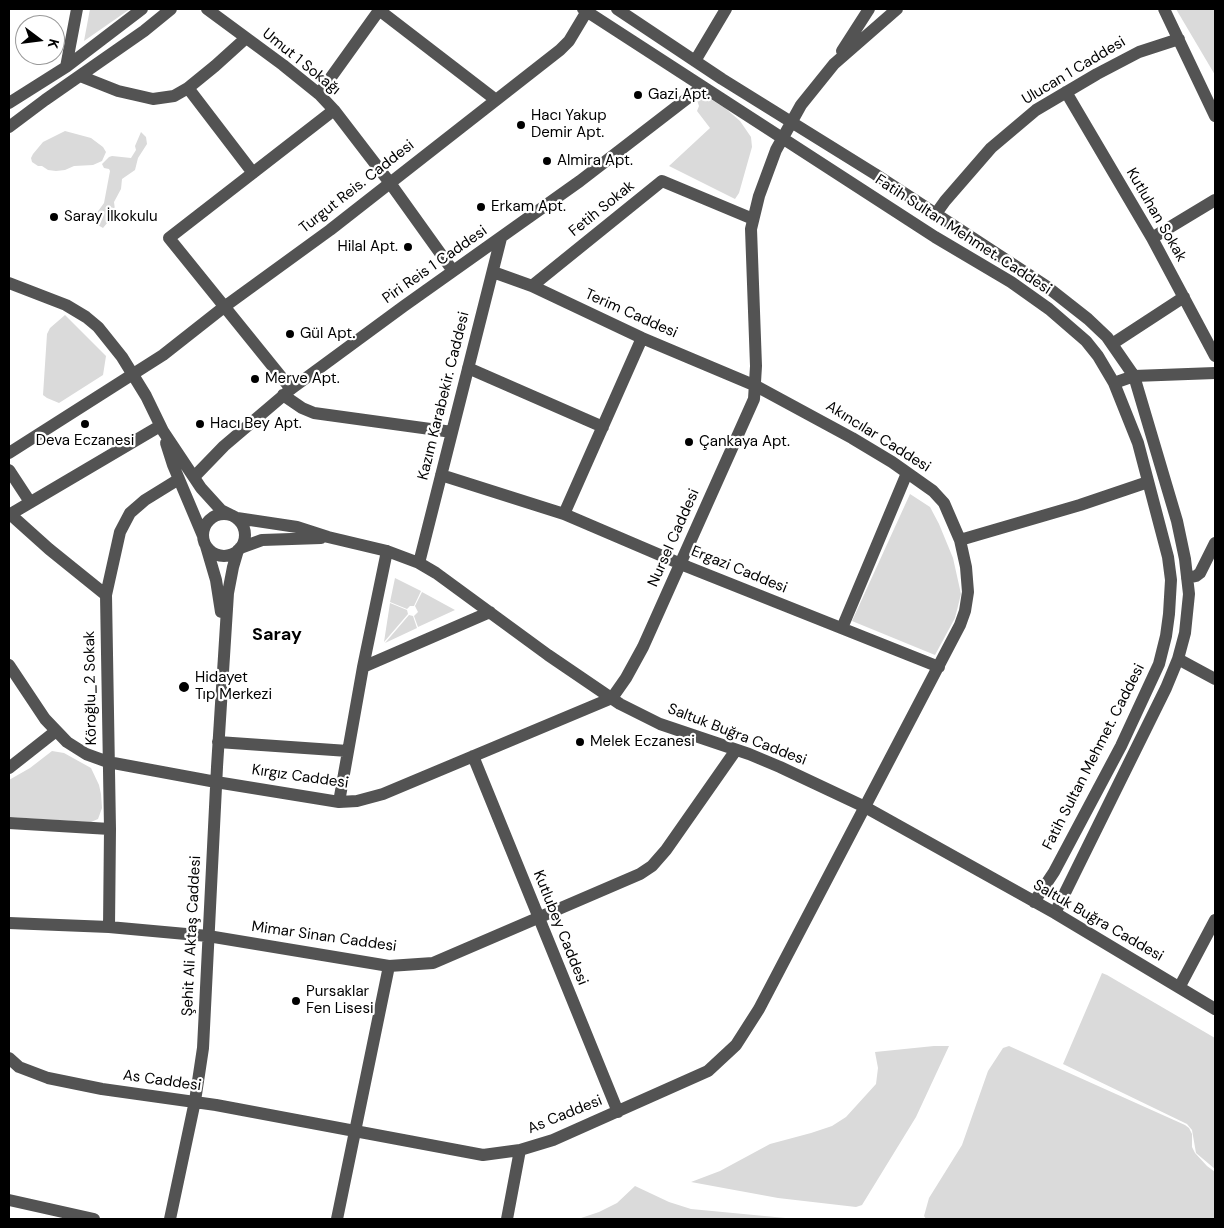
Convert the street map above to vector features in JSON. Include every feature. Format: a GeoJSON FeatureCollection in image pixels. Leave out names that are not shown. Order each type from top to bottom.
{"type":"FeatureCollection","features":[{"type":"Feature","properties":{"kind":"street"},"geometry":{"type":"LineString","coordinates":[[66,67],[77,9]]}},
{"type":"Feature","properties":{"kind":"street"},"geometry":{"type":"LineString","coordinates":[[9,103],[66,67],[142,9]]}},
{"type":"Feature","properties":{"kind":"street"},"geometry":{"type":"LineString","coordinates":[[9,127],[144,31],[171,9]]}},
{"type":"Feature","properties":{"kind":"street","name":"Umut 1 Sokağı"},"geometry":{"type":"LineString","coordinates":[[207,9],[318,94],[334,110],[390,183],[453,271]]}},
{"type":"Feature","properties":{"kind":"street"},"geometry":{"type":"LineString","coordinates":[[318,94],[380,9],[496,100]]}},
{"type":"Feature","properties":{"kind":"street","name":"Fatih Sultan Mehmet. Caddesi"},"geometry":{"type":"LineString","coordinates":[[617,9],[695,61],[935,237],[1011,282],[1050,309],[1086,341],[1098,356],[1114,383],[1138,443],[1168,557],[1171,580],[1170,614],[1159,664],[1121,746],[1054,872],[1034,902]]}},
{"type":"Feature","properties":{"kind":"street"},"geometry":{"type":"LineString","coordinates":[[695,61],[726,9]]}},
{"type":"Feature","properties":{"kind":"street"},"geometry":{"type":"LineString","coordinates":[[756,386],[751,229],[753,219],[768,171],[787,130],[801,105],[834,64],[869,9]]}},
{"type":"Feature","properties":{"kind":"street"},"geometry":{"type":"LineString","coordinates":[[834,64],[897,9]]}},
{"type":"Feature","properties":{"kind":"street"},"geometry":{"type":"LineString","coordinates":[[1164,9],[1215,116]]}},
{"type":"Feature","properties":{"kind":"street","name":"Fatih Sultan Mehmet. Caddesi"},"geometry":{"type":"LineString","coordinates":[[585,10],[702,87],[787,130],[936,215],[1046,286],[1088,319],[1112,344],[1134,376],[1177,521],[1185,559],[1189,594],[1185,633],[1178,659],[1166,688],[1054,912]]}},
{"type":"Feature","properties":{"kind":"street","name":"Turgut Reis. Caddesi"},"geometry":{"type":"LineString","coordinates":[[9,453],[162,356],[224,307],[330,230],[560,50],[569,41],[585,10]]}},
{"type":"Feature","properties":{"kind":"street"},"geometry":{"type":"LineString","coordinates":[[80,76],[118,91],[153,99],[174,96],[188,88],[246,38]]}},
{"type":"Feature","properties":{"kind":"street","name":"Ulucan 1 Caddesi"},"geometry":{"type":"LineString","coordinates":[[936,215],[945,201],[991,148],[1036,110],[1139,52],[1179,40]]}},
{"type":"Feature","properties":{"kind":"street","name":"Piri Reis 1 Caddesi"},"geometry":{"type":"LineString","coordinates":[[194,477],[224,446],[287,392],[580,181],[702,87]]}},
{"type":"Feature","properties":{"kind":"street"},"geometry":{"type":"LineString","coordinates":[[188,88],[253,173]]}},
{"type":"Feature","properties":{"kind":"street","name":"Kutluhan Sokak"},"geometry":{"type":"LineString","coordinates":[[1066,92],[1152,238],[1215,356]]}},
{"type":"Feature","properties":{"kind":"street"},"geometry":{"type":"LineString","coordinates":[[334,110],[169,238],[224,307],[295,404],[314,413],[452,432]]}},
{"type":"Feature","properties":{"kind":"street","name":"Fetih Sokak"},"geometry":{"type":"LineString","coordinates":[[532,286],[662,181],[753,219]]}},
{"type":"Feature","properties":{"kind":"street"},"geometry":{"type":"LineString","coordinates":[[1152,238],[1215,200]]}},
{"type":"Feature","properties":{"kind":"street","name":"Kazım Karabekir. Caddesi"},"geometry":{"type":"LineString","coordinates":[[418,563],[502,238]]}},
{"type":"Feature","properties":{"kind":"street","name":"Terim Caddesi"},"geometry":{"type":"LineString","coordinates":[[493,272],[532,286],[642,338],[756,386]]}},
{"type":"Feature","properties":{"kind":"street","name":"Şehit Ali Aktaş Caddesi"},"geometry":{"type":"LineString","coordinates":[[9,283],[66,305],[86,317],[110,340],[134,374],[162,428],[194,477],[214,503],[221,510],[234,516],[244,529],[245,536],[239,549],[228,594],[218,742],[203,1048],[195,1102],[170,1219]]}},
{"type":"Feature","properties":{"kind":"street"},"geometry":{"type":"LineString","coordinates":[[1112,344],[1184,297]]}},
{"type":"Feature","properties":{"kind":"street"},"geometry":{"type":"LineString","coordinates":[[564,514],[642,338]]}},
{"type":"Feature","properties":{"kind":"street"},"geometry":{"type":"LineString","coordinates":[[468,368],[603,427]]}},
{"type":"Feature","properties":{"kind":"street"},"geometry":{"type":"LineString","coordinates":[[1114,383],[1134,376],[1215,373]]}},
{"type":"Feature","properties":{"kind":"street","name":"Akıncılar Caddesi"},"geometry":{"type":"LineString","coordinates":[[756,386],[852,438],[907,472],[933,491],[944,503],[960,540],[966,567],[968,592],[965,612],[939,667],[865,807]]}},
{"type":"Feature","properties":{"kind":"street","name":"Nursel Caddesi"},"geometry":{"type":"LineString","coordinates":[[612,698],[626,678],[643,647],[754,399],[756,386]]}},
{"type":"Feature","properties":{"kind":"street"},"geometry":{"type":"LineString","coordinates":[[106,595],[9,514],[162,428]]}},
{"type":"Feature","properties":{"kind":"street","name":"Şehit Ali Aktaş Caddesi"},"geometry":{"type":"LineString","coordinates":[[162,428],[173,465],[199,523],[213,567],[220,600],[224,652]]}},
{"type":"Feature","properties":{"kind":"street"},"geometry":{"type":"LineString","coordinates":[[9,470],[30,502]]}},
{"type":"Feature","properties":{"kind":"street"},"geometry":{"type":"LineString","coordinates":[[842,628],[907,472]]}},
{"type":"Feature","properties":{"kind":"street","name":"Ergazi Caddesi"},"geometry":{"type":"LineString","coordinates":[[441,475],[564,514],[680,564],[939,667]]}},
{"type":"Feature","properties":{"kind":"street","name":"Köroğlu_2 Sokak"},"geometry":{"type":"LineString","coordinates":[[109,927],[110,829],[106,595],[120,532],[130,513],[145,500],[179,479]]}},
{"type":"Feature","properties":{"kind":"street"},"geometry":{"type":"LineString","coordinates":[[960,540],[1080,505],[1148,482]]}},
{"type":"Feature","properties":{"kind":"street"},"geometry":{"type":"LineString","coordinates":[[234,516],[217,515],[212,518],[205,527],[205,541],[213,552],[223,556],[239,549]]}},
{"type":"Feature","properties":{"kind":"street","name":"Saltuk Buğra Caddesi"},"geometry":{"type":"LineString","coordinates":[[234,516],[297,527],[387,552],[418,563],[436,573],[548,655],[637,713],[660,724],[780,767],[865,807],[1054,912],[1180,986],[1215,1009]]}},
{"type":"Feature","properties":{"kind":"street","name":"Saltuk Buğra Caddesi"},"geometry":{"type":"LineString","coordinates":[[239,549],[262,540],[328,537]]}},
{"type":"Feature","properties":{"kind":"street"},"geometry":{"type":"LineString","coordinates":[[1187,578],[1196,576],[1200,572],[1215,543]]}},
{"type":"Feature","properties":{"kind":"street"},"geometry":{"type":"LineString","coordinates":[[339,802],[363,667],[387,552]]}},
{"type":"Feature","properties":{"kind":"street"},"geometry":{"type":"LineString","coordinates":[[363,667],[490,612]]}},
{"type":"Feature","properties":{"kind":"street"},"geometry":{"type":"LineString","coordinates":[[1178,659],[1215,678]]}},
{"type":"Feature","properties":{"kind":"street","name":"Kırgız Caddesi"},"geometry":{"type":"LineString","coordinates":[[9,665],[45,719],[74,747],[86,754],[108,762],[339,802],[372,798],[612,698]]}},
{"type":"Feature","properties":{"kind":"street"},"geometry":{"type":"LineString","coordinates":[[9,768],[56,731]]}},
{"type":"Feature","properties":{"kind":"street"},"geometry":{"type":"LineString","coordinates":[[218,742],[348,751]]}},
{"type":"Feature","properties":{"kind":"street","name":"Mimar Sinan Caddesi"},"geometry":{"type":"LineString","coordinates":[[9,923],[109,927],[208,936],[389,966],[433,962],[640,874],[652,866],[666,850],[736,750]]}},
{"type":"Feature","properties":{"kind":"street","name":"Kutlubey Caddesi"},"geometry":{"type":"LineString","coordinates":[[473,756],[618,1112]]}},
{"type":"Feature","properties":{"kind":"street","name":"As Caddesi"},"geometry":{"type":"LineString","coordinates":[[9,1058],[19,1067],[48,1078],[102,1089],[195,1102],[483,1155],[520,1150],[553,1140],[708,1071],[736,1045],[759,1009],[865,807]]}},
{"type":"Feature","properties":{"kind":"street"},"geometry":{"type":"LineString","coordinates":[[9,824],[110,829]]}},
{"type":"Feature","properties":{"kind":"street"},"geometry":{"type":"LineString","coordinates":[[1180,986],[1215,920]]}},
{"type":"Feature","properties":{"kind":"street"},"geometry":{"type":"LineString","coordinates":[[337,1219],[389,966]]}},
{"type":"Feature","properties":{"kind":"street"},"geometry":{"type":"LineString","coordinates":[[507,1219],[520,1150]]}},
{"type":"Feature","properties":{"kind":"street"},"geometry":{"type":"LineString","coordinates":[[9,1200],[73,1217],[94,1219]]}},
{"type":"Feature","properties":{"kind":"shaded area"},"geometry":{"type":"Polygon","coordinates":[[[90,9],[130,9],[84,41],[90,9]]]}},
{"type":"Feature","properties":{"kind":"shaded area"},"geometry":{"type":"Polygon","coordinates":[[[1176,9],[1215,9],[1215,75],[1176,9]]]}},
{"type":"Feature","properties":{"kind":"shaded area"},"geometry":{"type":"Polygon","coordinates":[[[702,94],[725,108],[740,121],[751,137],[752,147],[739,193],[735,199],[669,166],[710,128],[697,111],[699,106],[696,97],[702,94]]]}},
{"type":"Feature","properties":{"kind":"shaded area"},"geometry":{"type":"Polygon","coordinates":[[[65,131],[91,138],[103,147],[106,152],[102,161],[93,165],[74,166],[56,171],[48,170],[32,162],[33,154],[43,142],[65,131]]]}},
{"type":"Feature","properties":{"kind":"shaded area"},"geometry":{"type":"Polygon","coordinates":[[[141,132],[146,137],[147,144],[138,158],[135,170],[122,179],[121,189],[114,202],[115,210],[103,228],[96,224],[96,214],[104,203],[110,171],[104,168],[102,164],[112,156],[131,158],[136,150],[135,146],[141,132]]]}},
{"type":"Feature","properties":{"kind":"shaded area"},"geometry":{"type":"Polygon","coordinates":[[[65,315],[106,356],[103,375],[59,403],[43,395],[47,334],[50,328],[65,315]]]}},
{"type":"Feature","properties":{"kind":"shaded area"},"geometry":{"type":"Polygon","coordinates":[[[910,494],[930,507],[939,524],[953,558],[961,594],[955,618],[935,655],[852,621],[910,494]]]}},
{"type":"Feature","properties":{"kind":"shaded area"},"geometry":{"type":"Polygon","coordinates":[[[395,578],[421,591],[414,606],[410,606],[407,609],[390,602],[395,578]]]}},
{"type":"Feature","properties":{"kind":"shaded area"},"geometry":{"type":"Polygon","coordinates":[[[422,592],[455,610],[418,627],[414,616],[418,612],[415,606],[422,592]]]}},
{"type":"Feature","properties":{"kind":"shaded area"},"geometry":{"type":"Polygon","coordinates":[[[390,603],[407,610],[408,614],[384,642],[390,603]]]}},
{"type":"Feature","properties":{"kind":"shaded area"},"geometry":{"type":"Polygon","coordinates":[[[409,615],[413,616],[417,628],[385,643],[409,615]]]}},
{"type":"Feature","properties":{"kind":"shaded area"},"geometry":{"type":"Polygon","coordinates":[[[52,751],[64,753],[91,768],[101,794],[102,808],[98,819],[91,822],[9,817],[9,780],[30,768],[52,751]]]}},
{"type":"Feature","properties":{"kind":"shaded area"},"geometry":{"type":"Polygon","coordinates":[[[1102,973],[1215,1038],[1215,1169],[1196,1153],[1192,1130],[1187,1124],[1063,1064],[1102,973]]]}},
{"type":"Feature","properties":{"kind":"shaded area"},"geometry":{"type":"Polygon","coordinates":[[[949,1046],[916,1117],[862,1205],[856,1207],[778,1198],[691,1182],[720,1171],[770,1144],[832,1126],[846,1117],[876,1084],[878,1068],[875,1052],[949,1046]]]}},
{"type":"Feature","properties":{"kind":"shaded area"},"geometry":{"type":"Polygon","coordinates":[[[1009,1046],[1189,1128],[1192,1134],[1192,1147],[1195,1153],[1215,1172],[1215,1219],[926,1219],[924,1216],[929,1198],[962,1145],[988,1071],[1003,1048],[1009,1046]]]}},
{"type":"Feature","properties":{"kind":"shaded area"},"geometry":{"type":"Polygon","coordinates":[[[635,1186],[669,1202],[691,1209],[796,1219],[578,1219],[617,1203],[635,1186]]]}},
{"type":"Feature","properties":{"kind":"place","name":"Gazi Apt."},"geometry":{"type":"Point","coordinates":[638,95]}},
{"type":"Feature","properties":{"kind":"place","name":"Hacı Yakup Demir Apt."},"geometry":{"type":"Point","coordinates":[521,125]}},
{"type":"Feature","properties":{"kind":"place","name":"Almira Apt."},"geometry":{"type":"Point","coordinates":[547,161]}},
{"type":"Feature","properties":{"kind":"place","name":"Erkam Apt."},"geometry":{"type":"Point","coordinates":[481,207]}},
{"type":"Feature","properties":{"kind":"place","name":"Saray İlkokulu"},"geometry":{"type":"Point","coordinates":[54,217]}},
{"type":"Feature","properties":{"kind":"place","name":"Hilal Apt."},"geometry":{"type":"Point","coordinates":[408,247]}},
{"type":"Feature","properties":{"kind":"place","name":"Gül Apt."},"geometry":{"type":"Point","coordinates":[290,334]}},
{"type":"Feature","properties":{"kind":"place","name":"Merve Apt."},"geometry":{"type":"Point","coordinates":[255,379]}},
{"type":"Feature","properties":{"kind":"place","name":"Deva Eczanesi"},"geometry":{"type":"Point","coordinates":[85,424]}},
{"type":"Feature","properties":{"kind":"place","name":"Hacı Bey Apt."},"geometry":{"type":"Point","coordinates":[200,424]}},
{"type":"Feature","properties":{"kind":"place","name":"Çankaya Apt."},"geometry":{"type":"Point","coordinates":[689,442]}},
{"type":"Feature","properties":{"kind":"place","name":"Hidayet Tıp Merkezi"},"geometry":{"type":"Point","coordinates":[184,687]}},
{"type":"Feature","properties":{"kind":"place","name":"Melek Eczanesi"},"geometry":{"type":"Point","coordinates":[580,742]}},
{"type":"Feature","properties":{"kind":"place","name":"Pursaklar Fen Lisesi"},"geometry":{"type":"Point","coordinates":[296,1001]}},
{"type":"Feature","properties":{"kind":"district","name":"Saray"},"geometry":{"type":"Point","coordinates":[277,635]}}]}
